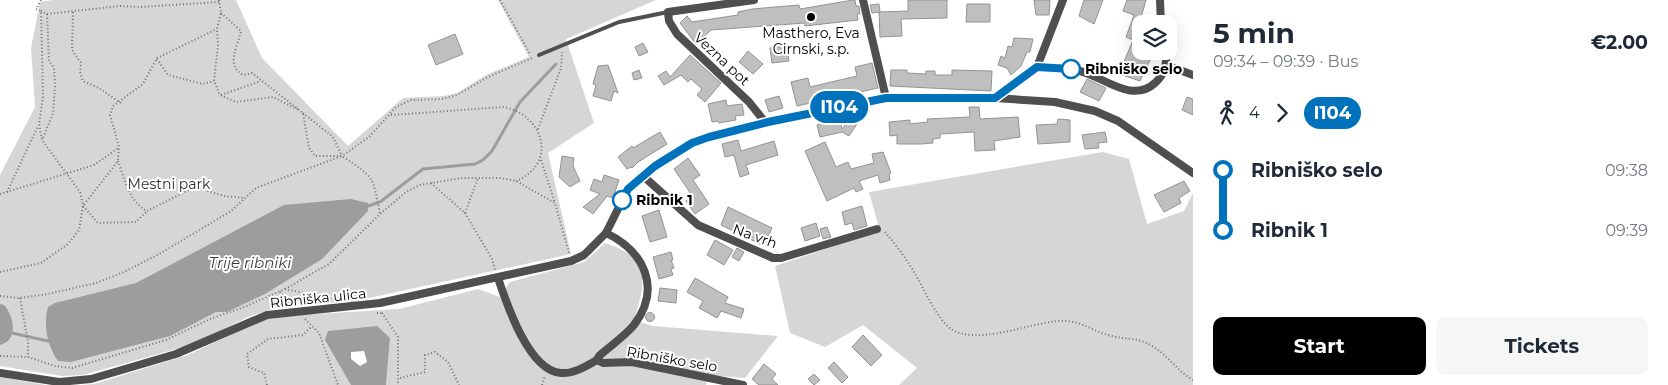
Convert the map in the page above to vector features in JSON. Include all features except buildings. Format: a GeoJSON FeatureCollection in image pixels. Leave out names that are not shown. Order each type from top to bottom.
{"type":"FeatureCollection","features":[{"type":"Feature","properties":{"kind":"street"},"geometry":{"type":"LineString","coordinates":[[668,12],[754,0]]}},
{"type":"Feature","properties":{"kind":"street"},"geometry":{"type":"LineString","coordinates":[[863,0],[886,98]]}},
{"type":"Feature","properties":{"kind":"street"},"geometry":{"type":"LineString","coordinates":[[995,98],[1037,67],[1063,0]]}},
{"type":"Feature","properties":{"kind":"street"},"geometry":{"type":"LineString","coordinates":[[1160,0],[1161,15]]}},
{"type":"Feature","properties":{"kind":"street","name":"Vezna pot"},"geometry":{"type":"LineString","coordinates":[[668,12],[669,21],[677,34],[750,102],[765,122]]}},
{"type":"Feature","properties":{"kind":"street"},"geometry":{"type":"LineString","coordinates":[[1037,67],[1081,71],[1132,91],[1153,85],[1164,73],[1166,60]]}},
{"type":"Feature","properties":{"kind":"street"},"geometry":{"type":"LineString","coordinates":[[1166,65],[1193,75]]}},
{"type":"Feature","properties":{"kind":"street","name":"Ribniška ulica"},"geometry":{"type":"LineString","coordinates":[[0,373],[59,382],[91,379],[176,354],[267,315],[380,303],[571,261],[584,255],[606,233],[628,189],[642,175],[692,143],[765,122],[886,98],[995,98],[1055,102],[1095,111],[1118,121],[1193,173]]}},
{"type":"Feature","properties":{"kind":"street","name":"Na vrh"},"geometry":{"type":"LineString","coordinates":[[642,175],[698,225],[773,258],[781,258],[877,229]]}},
{"type":"Feature","properties":{"kind":"street"},"geometry":{"type":"LineString","coordinates":[[498,278],[513,317],[540,364],[560,374],[572,373],[597,360],[599,356],[633,326],[641,312],[647,290],[648,278],[634,251],[606,233]]}},
{"type":"Feature","properties":{"kind":"street","name":"Ribniško selo"},"geometry":{"type":"LineString","coordinates":[[597,360],[604,363],[632,362],[744,385]]}},
{"type":"Feature","properties":{"kind":"lane"},"geometry":{"type":"LineString","coordinates":[[539,55],[619,22],[668,12]]}},
{"type":"Feature","properties":{"kind":"path"},"geometry":{"type":"LineString","coordinates":[[41,0],[36,10],[47,14],[120,6],[141,7],[219,1],[221,13],[217,29],[218,45],[214,81],[220,95],[236,102],[273,97],[303,113]]}},
{"type":"Feature","properties":{"kind":"path"},"geometry":{"type":"LineString","coordinates":[[500,0],[530,54]]}},
{"type":"Feature","properties":{"kind":"path"},"geometry":{"type":"LineString","coordinates":[[7,192],[39,124],[43,97],[41,11]]}},
{"type":"Feature","properties":{"kind":"path"},"geometry":{"type":"LineString","coordinates":[[73,12],[72,50],[81,63],[80,72],[83,81],[100,88],[121,102]]}},
{"type":"Feature","properties":{"kind":"path"},"geometry":{"type":"LineString","coordinates":[[221,13],[241,31],[232,60],[236,71],[243,75],[252,73],[333,137],[342,156],[371,175],[376,186],[380,214]]}},
{"type":"Feature","properties":{"kind":"path"},"geometry":{"type":"LineString","coordinates":[[42,140],[53,114],[55,86],[54,68],[49,61],[47,14]]}},
{"type":"Feature","properties":{"kind":"path"},"geometry":{"type":"LineString","coordinates":[[147,211],[139,207],[131,194],[118,161],[119,147],[110,115],[114,106],[143,84],[157,58],[217,29]]}},
{"type":"Feature","properties":{"kind":"path"},"geometry":{"type":"LineString","coordinates":[[538,129],[561,68],[563,44]]}},
{"type":"Feature","properties":{"kind":"path"},"geometry":{"type":"LineString","coordinates":[[0,296],[20,298],[96,283],[124,272],[232,211],[256,188],[342,156],[369,137],[396,107],[411,100],[442,99],[457,95],[488,77],[539,55]]}},
{"type":"Feature","properties":{"kind":"path"},"geometry":{"type":"LineString","coordinates":[[157,58],[168,75],[203,84],[214,81]]}},
{"type":"Feature","properties":{"kind":"path"},"geometry":{"type":"LineString","coordinates":[[220,95],[261,82]]}},
{"type":"Feature","properties":{"kind":"path"},"geometry":{"type":"LineString","coordinates":[[388,115],[400,112],[459,112],[504,107],[518,110],[538,129],[542,145],[540,159],[533,170],[516,181]]}},
{"type":"Feature","properties":{"kind":"path"},"geometry":{"type":"LineString","coordinates":[[303,113],[309,148],[315,156],[342,156]]}},
{"type":"Feature","properties":{"kind":"path"},"geometry":{"type":"LineString","coordinates":[[0,272],[41,263],[68,244],[79,230],[82,206],[80,192],[42,140],[39,124]]}},
{"type":"Feature","properties":{"kind":"path"},"geometry":{"type":"LineString","coordinates":[[0,194],[94,165],[119,147]]}},
{"type":"Feature","properties":{"kind":"path"},"geometry":{"type":"LineString","coordinates":[[540,159],[555,203],[571,261]]}},
{"type":"Feature","properties":{"kind":"path"},"geometry":{"type":"LineString","coordinates":[[82,206],[118,161]]}},
{"type":"Feature","properties":{"kind":"path"},"geometry":{"type":"LineString","coordinates":[[0,356],[28,357],[56,366],[72,368],[166,340],[210,319],[285,289],[329,264],[380,214],[406,192],[420,185],[478,178],[516,181],[555,203]]}},
{"type":"Feature","properties":{"kind":"path"},"geometry":{"type":"LineString","coordinates":[[465,212],[478,178]]}},
{"type":"Feature","properties":{"kind":"path"},"geometry":{"type":"LineString","coordinates":[[432,183],[465,212],[492,259],[498,278]]}},
{"type":"Feature","properties":{"kind":"path"},"geometry":{"type":"LineString","coordinates":[[82,206],[98,223],[136,222],[147,211],[195,187],[224,196],[245,198]]}},
{"type":"Feature","properties":{"kind":"path"},"geometry":{"type":"LineString","coordinates":[[877,229],[882,228],[891,239],[913,270],[943,322],[952,330],[967,336],[979,336],[1038,323],[1070,320],[1112,336],[1130,337],[1152,345],[1177,370],[1193,380]]}},
{"type":"Feature","properties":{"kind":"path"},"geometry":{"type":"LineString","coordinates":[[285,289],[337,299]]}},
{"type":"Feature","properties":{"kind":"path"},"geometry":{"type":"LineString","coordinates":[[20,298],[27,334],[28,357]]}},
{"type":"Feature","properties":{"kind":"path"},"geometry":{"type":"LineString","coordinates":[[380,303],[382,313],[398,337],[400,378],[398,385]]}},
{"type":"Feature","properties":{"kind":"path"},"geometry":{"type":"LineString","coordinates":[[362,306],[363,311],[382,313]]}},
{"type":"Feature","properties":{"kind":"path"},"geometry":{"type":"LineString","coordinates":[[267,385],[264,373],[249,367],[247,354],[268,339],[303,334],[312,326],[319,333],[338,385]]}},
{"type":"Feature","properties":{"kind":"path"},"geometry":{"type":"LineString","coordinates":[[400,378],[425,372],[425,355],[435,352],[448,362],[458,385]]}},
{"type":"Feature","properties":{"kind":"green space","name":"Mestni park"},"geometry":{"type":"Polygon","coordinates":[[[53,0],[236,0],[262,58],[348,146],[403,98],[444,96],[457,93],[486,75],[529,57],[498,0],[656,0],[566,39],[594,123],[548,153],[571,254],[351,302],[286,304],[248,317],[194,344],[83,375],[62,376],[0,366],[0,175],[35,107],[31,48],[40,2],[53,0]]]}},
{"type":"Feature","properties":{"kind":"green space"},"geometry":{"type":"Polygon","coordinates":[[[1103,152],[1129,159],[1147,224],[1184,211],[1193,193],[1193,385],[899,385],[917,368],[863,325],[825,347],[790,333],[775,266],[880,231],[869,192],[1103,152]]]}},
{"type":"Feature","properties":{"kind":"green space"},"geometry":{"type":"Polygon","coordinates":[[[605,243],[631,256],[638,264],[642,273],[641,294],[634,320],[653,326],[778,336],[745,378],[708,375],[706,385],[386,385],[390,338],[328,331],[351,385],[80,385],[94,384],[188,355],[268,317],[399,309],[478,289],[500,297],[510,282],[584,262],[605,243]]]}},
{"type":"Feature","properties":{"kind":"green space"},"geometry":{"type":"Polygon","coordinates":[[[0,377],[46,385],[0,385],[0,377]]]}},
{"type":"Feature","properties":{"kind":"water","name":"Trije ribniki"},"geometry":{"type":"Polygon","coordinates":[[[351,199],[368,203],[368,211],[322,259],[265,294],[227,312],[216,312],[170,336],[71,362],[58,361],[54,355],[47,335],[46,320],[48,307],[55,303],[136,283],[284,205],[351,199]]]}},
{"type":"Feature","properties":{"kind":"water"},"geometry":{"type":"Polygon","coordinates":[[[0,304],[4,305],[10,315],[13,327],[10,338],[0,345],[0,304]]]}},
{"type":"Feature","properties":{"kind":"water"},"geometry":{"type":"Polygon","coordinates":[[[377,326],[390,338],[386,385],[351,385],[325,340],[328,331],[377,326]],[[364,351],[351,352],[351,359],[360,366],[367,362],[364,351]]]}},
{"type":"Feature","properties":{"kind":"waterway"},"geometry":{"type":"LineString","coordinates":[[368,206],[380,202],[423,169],[475,164],[483,160],[492,151],[520,102],[556,64]]}},
{"type":"Feature","properties":{"kind":"waterway"},"geometry":{"type":"LineString","coordinates":[[12,333],[48,341]]}},
{"type":"Feature","properties":{"kind":"bus line","name":"I104"},"geometry":{"type":"LineString","coordinates":[[622,200],[628,189],[642,175],[692,143],[709,137],[768,122],[886,98],[995,98],[1037,67],[1071,69]]}},
{"type":"Feature","properties":{"kind":"place","name":"Masthero, Eva Cirnski, s.p."},"geometry":{"type":"Point","coordinates":[811,17]}},
{"type":"Feature","properties":{"kind":"place","name":"Ribniško selo"},"geometry":{"type":"Point","coordinates":[1071,69]}},
{"type":"Feature","properties":{"kind":"place","name":"Ribnik 1"},"geometry":{"type":"Point","coordinates":[622,200]}}]}
